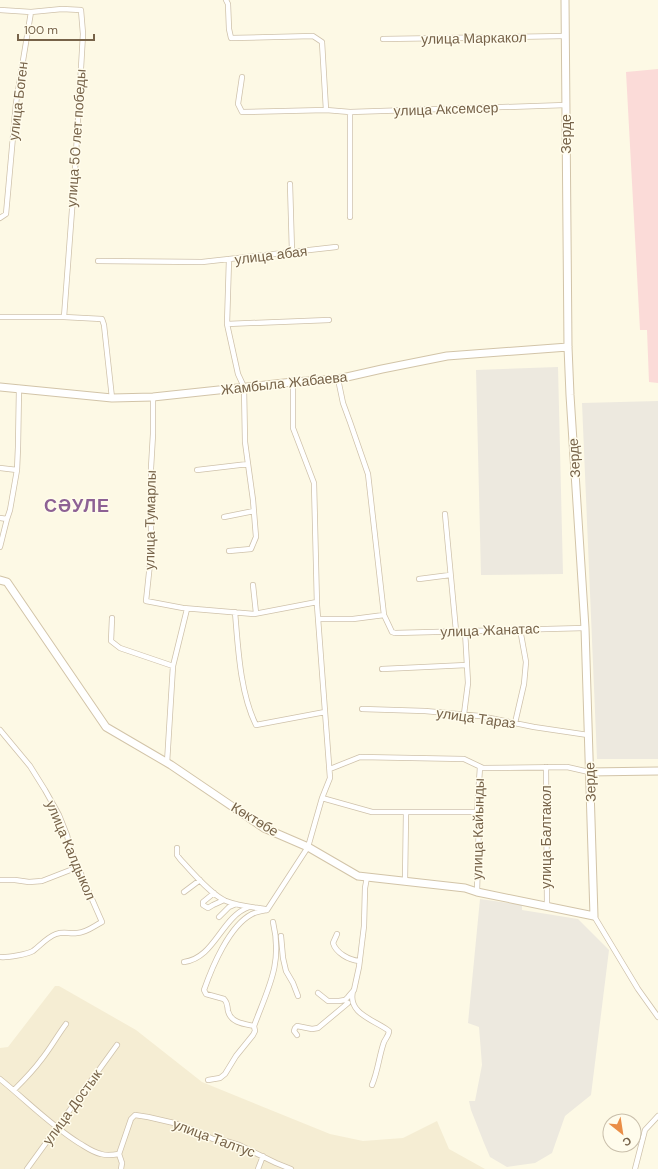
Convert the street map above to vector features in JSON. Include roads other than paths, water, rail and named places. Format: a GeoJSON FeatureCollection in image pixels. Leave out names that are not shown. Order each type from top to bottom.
{"type":"FeatureCollection","features":[{"type":"Feature","properties":{"kind":"street"},"geometry":{"type":"LineString","coordinates":[[226,0],[228,4],[229,29],[231,38],[313,36],[322,42],[326,110]]}},
{"type":"Feature","properties":{"kind":"street","name":"Зерде"},"geometry":{"type":"LineString","coordinates":[[565,0],[568,347],[585,628],[594,916]]}},
{"type":"Feature","properties":{"kind":"street","name":"улица 50 лет победы"},"geometry":{"type":"LineString","coordinates":[[31,12],[62,9],[81,10],[83,34],[64,317]]}},
{"type":"Feature","properties":{"kind":"street"},"geometry":{"type":"LineString","coordinates":[[0,10],[31,12]]}},
{"type":"Feature","properties":{"kind":"street","name":"улица Боген"},"geometry":{"type":"LineString","coordinates":[[0,218],[6,214],[16,103],[31,12]]}},
{"type":"Feature","properties":{"kind":"street","name":"улица Маркакол"},"geometry":{"type":"LineString","coordinates":[[383,39],[565,36]]}},
{"type":"Feature","properties":{"kind":"street","name":"улица Аксемсер"},"geometry":{"type":"LineString","coordinates":[[242,77],[238,104],[242,112],[326,110],[350,112],[566,105]]}},
{"type":"Feature","properties":{"kind":"street"},"geometry":{"type":"LineString","coordinates":[[350,112],[350,217]]}},
{"type":"Feature","properties":{"kind":"street"},"geometry":{"type":"LineString","coordinates":[[290,184],[292,252]]}},
{"type":"Feature","properties":{"kind":"street","name":"улица абая"},"geometry":{"type":"LineString","coordinates":[[244,387],[238,374],[227,324],[229,259],[336,247]]}},
{"type":"Feature","properties":{"kind":"street"},"geometry":{"type":"LineString","coordinates":[[98,261],[202,262],[229,259]]}},
{"type":"Feature","properties":{"kind":"street"},"geometry":{"type":"LineString","coordinates":[[0,316],[102,319],[104,325],[112,398]]}},
{"type":"Feature","properties":{"kind":"street"},"geometry":{"type":"LineString","coordinates":[[227,324],[329,320]]}},
{"type":"Feature","properties":{"kind":"street","name":"Жамбыла Жабаева"},"geometry":{"type":"LineString","coordinates":[[0,387],[112,398],[153,397],[292,382],[338,379],[447,356],[568,347]]}},
{"type":"Feature","properties":{"kind":"street"},"geometry":{"type":"LineString","coordinates":[[318,619],[353,619],[384,615],[368,474],[343,403],[338,379]]}},
{"type":"Feature","properties":{"kind":"street"},"geometry":{"type":"LineString","coordinates":[[254,1026],[234,1021],[229,1014],[226,1001],[224,999],[206,994],[204,990],[217,957],[236,927],[252,914],[267,910],[308,847],[322,798],[330,778],[317,602],[314,483],[293,428],[292,382]]}},
{"type":"Feature","properties":{"kind":"street"},"geometry":{"type":"LineString","coordinates":[[229,551],[251,549],[256,537],[245,442],[244,387]]}},
{"type":"Feature","properties":{"kind":"street"},"geometry":{"type":"LineString","coordinates":[[0,547],[10,510],[17,470],[19,388]]}},
{"type":"Feature","properties":{"kind":"street","name":"улица Тумарлы"},"geometry":{"type":"LineString","coordinates":[[153,397],[151,554],[146,602],[187,609],[256,613],[317,602]]}},
{"type":"Feature","properties":{"kind":"street"},"geometry":{"type":"LineString","coordinates":[[197,470],[248,464]]}},
{"type":"Feature","properties":{"kind":"street"},"geometry":{"type":"LineString","coordinates":[[0,468],[17,470]]}},
{"type":"Feature","properties":{"kind":"street"},"geometry":{"type":"LineString","coordinates":[[224,517],[254,511]]}},
{"type":"Feature","properties":{"kind":"street"},"geometry":{"type":"LineString","coordinates":[[445,514],[456,631]]}},
{"type":"Feature","properties":{"kind":"street"},"geometry":{"type":"LineString","coordinates":[[0,518],[7,519]]}},
{"type":"Feature","properties":{"kind":"street"},"geometry":{"type":"LineString","coordinates":[[419,580],[450,575]]}},
{"type":"Feature","properties":{"kind":"street","name":"Көктөбе"},"geometry":{"type":"LineString","coordinates":[[0,580],[7,582],[106,727],[167,763],[264,828],[308,847],[358,876],[465,888],[477,892],[594,916]]}},
{"type":"Feature","properties":{"kind":"street"},"geometry":{"type":"LineString","coordinates":[[253,585],[256,613]]}},
{"type":"Feature","properties":{"kind":"street"},"geometry":{"type":"LineString","coordinates":[[167,763],[173,666],[187,609]]}},
{"type":"Feature","properties":{"kind":"street"},"geometry":{"type":"LineString","coordinates":[[234,612],[240,667],[250,713],[256,725],[325,712]]}},
{"type":"Feature","properties":{"kind":"street","name":"улица Жанатас"},"geometry":{"type":"LineString","coordinates":[[384,615],[389,624],[390,630],[395,633],[585,628]]}},
{"type":"Feature","properties":{"kind":"street"},"geometry":{"type":"LineString","coordinates":[[112,618],[111,641],[120,648],[173,666]]}},
{"type":"Feature","properties":{"kind":"street"},"geometry":{"type":"LineString","coordinates":[[515,723],[524,684],[526,662],[520,629]]}},
{"type":"Feature","properties":{"kind":"street"},"geometry":{"type":"LineString","coordinates":[[464,714],[468,683],[465,631]]}},
{"type":"Feature","properties":{"kind":"street"},"geometry":{"type":"LineString","coordinates":[[382,669],[467,665]]}},
{"type":"Feature","properties":{"kind":"street","name":"улица Тараз"},"geometry":{"type":"LineString","coordinates":[[362,710],[425,710],[464,714],[588,735]]}},
{"type":"Feature","properties":{"kind":"street","name":"улица Калдыкол"},"geometry":{"type":"LineString","coordinates":[[0,730],[30,766],[59,815],[67,835],[70,849],[102,922],[86,931],[76,934],[67,932],[57,934],[46,939],[32,951],[5,958],[0,957]]}},
{"type":"Feature","properties":{"kind":"street"},"geometry":{"type":"LineString","coordinates":[[330,769],[360,757],[464,759],[483,768],[567,767],[589,772],[658,771]]}},
{"type":"Feature","properties":{"kind":"street","name":"улица Кайынды"},"geometry":{"type":"LineString","coordinates":[[477,892],[479,820],[477,812],[480,766]]}},
{"type":"Feature","properties":{"kind":"street","name":"улица Балтакол"},"geometry":{"type":"LineString","coordinates":[[546,767],[547,906]]}},
{"type":"Feature","properties":{"kind":"street"},"geometry":{"type":"LineString","coordinates":[[322,798],[372,812],[477,812]]}},
{"type":"Feature","properties":{"kind":"street"},"geometry":{"type":"LineString","coordinates":[[406,812],[406,882]]}},
{"type":"Feature","properties":{"kind":"street"},"geometry":{"type":"LineString","coordinates":[[177,848],[177,855],[180,859],[200,880],[224,900],[267,910]]}},
{"type":"Feature","properties":{"kind":"street"},"geometry":{"type":"LineString","coordinates":[[0,880],[29,882],[42,881],[78,867]]}},
{"type":"Feature","properties":{"kind":"street"},"geometry":{"type":"LineString","coordinates":[[367,878],[359,967],[352,1000],[357,1010],[390,1033],[385,1042],[372,1085]]}},
{"type":"Feature","properties":{"kind":"street"},"geometry":{"type":"LineString","coordinates":[[184,892],[200,880]]}},
{"type":"Feature","properties":{"kind":"street"},"geometry":{"type":"LineString","coordinates":[[214,893],[203,902],[203,905],[208,908],[224,900]]}},
{"type":"Feature","properties":{"kind":"street"},"geometry":{"type":"LineString","coordinates":[[219,917],[229,907],[236,904]]}},
{"type":"Feature","properties":{"kind":"street"},"geometry":{"type":"LineString","coordinates":[[184,962],[192,961],[210,948],[238,912],[250,906]]}},
{"type":"Feature","properties":{"kind":"street"},"geometry":{"type":"LineString","coordinates":[[594,916],[638,989],[658,1016]]}},
{"type":"Feature","properties":{"kind":"street"},"geometry":{"type":"LineString","coordinates":[[208,1080],[220,1078],[225,1074],[236,1056],[255,1031],[254,1026],[272,981],[276,960],[273,922]]}},
{"type":"Feature","properties":{"kind":"street"},"geometry":{"type":"LineString","coordinates":[[337,934],[333,943],[335,949],[350,959],[359,961]]}},
{"type":"Feature","properties":{"kind":"street"},"geometry":{"type":"LineString","coordinates":[[281,936],[286,971],[298,996]]}},
{"type":"Feature","properties":{"kind":"street"},"geometry":{"type":"LineString","coordinates":[[318,993],[325,1000],[339,1001],[345,1000],[354,990]]}},
{"type":"Feature","properties":{"kind":"street"},"geometry":{"type":"LineString","coordinates":[[296,1035],[294,1031],[297,1026],[312,1029],[318,1028],[348,1003]]}},
{"type":"Feature","properties":{"kind":"street"},"geometry":{"type":"LineString","coordinates":[[14,1090],[42,1059],[54,1039],[66,1024]]}},
{"type":"Feature","properties":{"kind":"street","name":"улица Достык"},"geometry":{"type":"LineString","coordinates":[[27,1169],[117,1045]]}},
{"type":"Feature","properties":{"kind":"street"},"geometry":{"type":"LineString","coordinates":[[0,1079],[66,1135],[93,1152],[111,1155],[119,1154],[122,1169]]}},
{"type":"Feature","properties":{"kind":"street","name":"улица Талтус"},"geometry":{"type":"LineString","coordinates":[[119,1154],[131,1119],[135,1115],[174,1123],[213,1138],[239,1145],[291,1169]]}},
{"type":"Feature","properties":{"kind":"street"},"geometry":{"type":"LineString","coordinates":[[634,1169],[645,1130],[658,1116]]}},
{"type":"Feature","properties":{"kind":"street"},"geometry":{"type":"LineString","coordinates":[[258,1169],[263,1156]]}},
{"type":"Feature","properties":{"kind":"district","name":"СӘУЛЕ"},"geometry":{"type":"Point","coordinates":[77,506]}}]}
